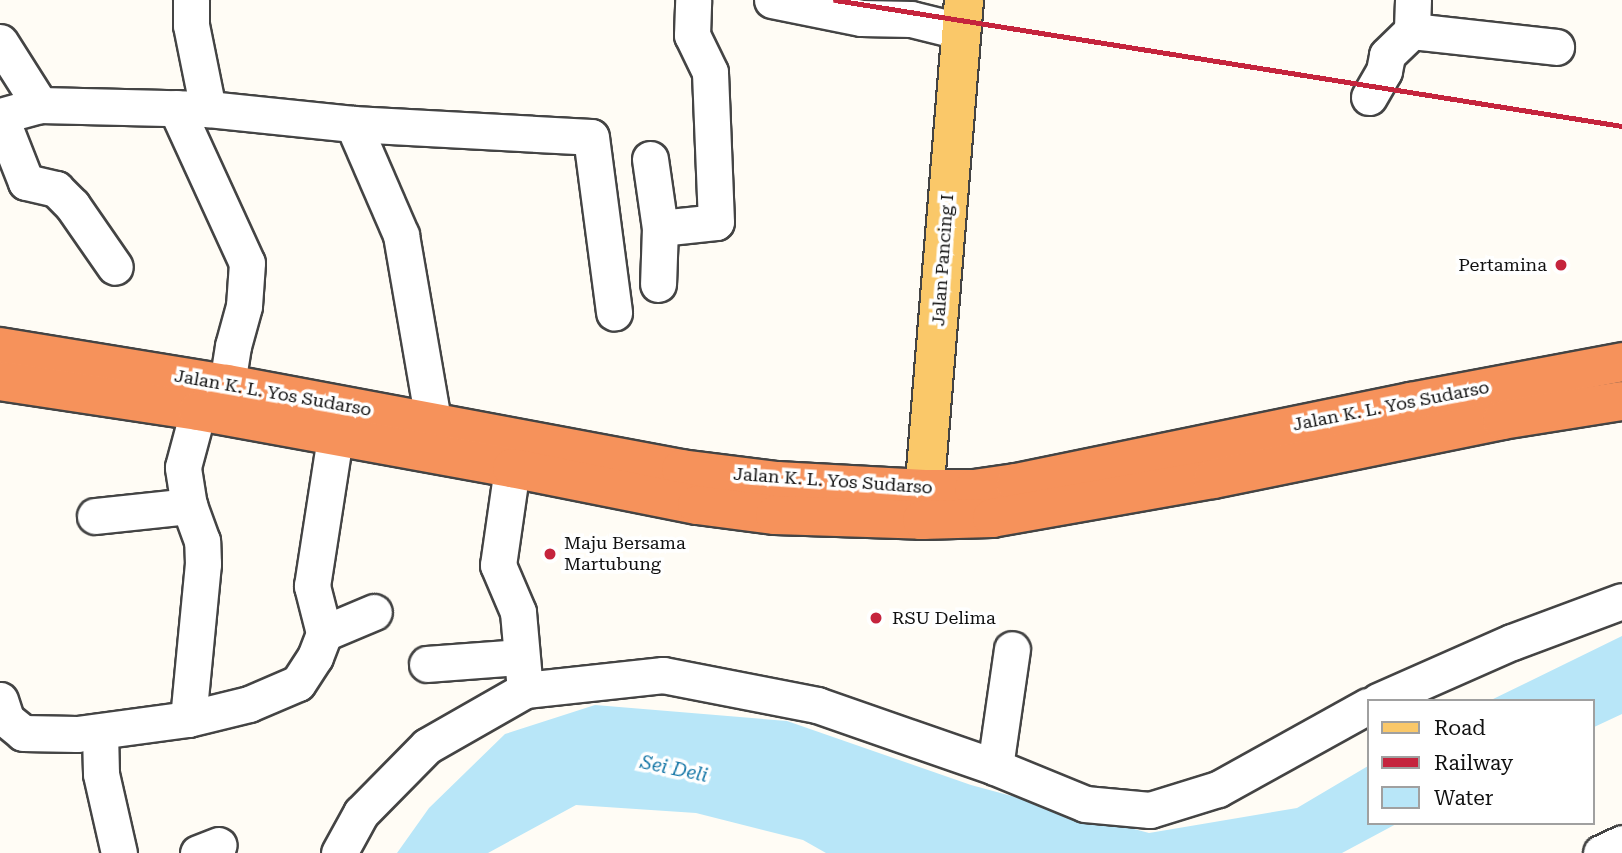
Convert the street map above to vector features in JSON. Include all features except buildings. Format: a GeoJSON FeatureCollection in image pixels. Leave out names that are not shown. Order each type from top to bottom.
{"type":"FeatureCollection","features":[{"type":"Feature","properties":{"kind":"highway","name":"Jalan K. L. Yos Sudarso"},"geometry":{"type":"LineString","coordinates":[[0,347],[433,421],[529,460]]}},
{"type":"Feature","properties":{"kind":"highway","name":"Jalan K. L. Yos Sudarso"},"geometry":{"type":"LineString","coordinates":[[924,504],[974,489],[1016,483],[1622,362]]}},
{"type":"Feature","properties":{"kind":"highway","name":"Jalan K. L. Yos Sudarso"},"geometry":{"type":"LineString","coordinates":[[0,381],[198,411],[335,437],[529,460],[681,468],[924,504],[992,518],[1213,479],[1502,420],[1622,401]]}},
{"type":"Feature","properties":{"kind":"main road","name":"Jalan Pancing I"},"geometry":{"type":"LineString","coordinates":[[924,504],[962,15]]}},
{"type":"Feature","properties":{"kind":"street"},"geometry":{"type":"LineString","coordinates":[[191,0],[192,109],[247,263],[244,306],[233,346],[227,384]]}},
{"type":"Feature","properties":{"kind":"street"},"geometry":{"type":"LineString","coordinates":[[660,228],[716,222],[710,72],[692,35],[693,0]]}},
{"type":"Feature","properties":{"kind":"street"},"geometry":{"type":"LineString","coordinates":[[772,0],[862,18],[911,19],[962,15]]}},
{"type":"Feature","properties":{"kind":"street"},"geometry":{"type":"LineString","coordinates":[[1368,97],[1384,71],[1387,55],[1413,16],[1556,47]]}},
{"type":"Feature","properties":{"kind":"street"},"geometry":{"type":"LineString","coordinates":[[0,42],[40,105]]}},
{"type":"Feature","properties":{"kind":"street"},"geometry":{"type":"LineString","coordinates":[[115,267],[72,205],[56,189],[26,182],[0,116],[40,105],[192,109],[353,124],[591,137],[614,312]]}},
{"type":"Feature","properties":{"kind":"street"},"geometry":{"type":"LineString","coordinates":[[353,124],[401,235],[433,421]]}},
{"type":"Feature","properties":{"kind":"street"},"geometry":{"type":"LineString","coordinates":[[650,159],[660,228],[658,284]]}},
{"type":"Feature","properties":{"kind":"street"},"geometry":{"type":"LineString","coordinates":[[188,719],[203,564],[202,541],[189,506],[183,467],[198,411]]}},
{"type":"Feature","properties":{"kind":"street"},"geometry":{"type":"LineString","coordinates":[[0,700],[6,719],[13,728],[23,733],[100,732],[188,719],[250,704],[298,683],[315,657],[324,633],[312,586],[335,437]]}},
{"type":"Feature","properties":{"kind":"street"},"geometry":{"type":"LineString","coordinates":[[523,673],[515,600],[498,565],[529,460]]}},
{"type":"Feature","properties":{"kind":"street"},"geometry":{"type":"LineString","coordinates":[[95,516],[189,506]]}},
{"type":"Feature","properties":{"kind":"street"},"geometry":{"type":"LineString","coordinates":[[1383,699],[1513,642],[1622,601]]}},
{"type":"Feature","properties":{"kind":"street"},"geometry":{"type":"LineString","coordinates":[[324,633],[374,612]]}},
{"type":"Feature","properties":{"kind":"street"},"geometry":{"type":"LineString","coordinates":[[995,767],[1012,649]]}},
{"type":"Feature","properties":{"kind":"street"},"geometry":{"type":"LineString","coordinates":[[427,664],[523,673],[663,674],[817,705],[995,767],[1085,804],[1150,810],[1218,789],[1366,707]]}},
{"type":"Feature","properties":{"kind":"street"},"geometry":{"type":"LineString","coordinates":[[339,853],[361,813],[427,746],[523,673]]}},
{"type":"Feature","properties":{"kind":"street"},"geometry":{"type":"LineString","coordinates":[[100,732],[101,774],[119,853]]}},
{"type":"Feature","properties":{"kind":"street"},"geometry":{"type":"LineString","coordinates":[[1601,853],[1622,843]]}},
{"type":"Feature","properties":{"kind":"water"},"geometry":{"type":"Polygon","coordinates":[[[1622,636],[1622,714],[1594,727],[1594,699],[1493,699],[1622,636]]]}},
{"type":"Feature","properties":{"kind":"water","name":"Sei Deli"},"geometry":{"type":"Polygon","coordinates":[[[595,705],[787,721],[971,785],[1149,833],[1297,808],[1366,767],[1366,825],[1394,825],[1342,853],[826,853],[803,840],[696,813],[576,805],[488,853],[397,853],[429,808],[505,734],[595,705]]]}},
{"type":"Feature","properties":{"kind":"railway"},"geometry":{"type":"LineString","coordinates":[[835,0],[1622,126]]}},
{"type":"Feature","properties":{"kind":"place","name":"Pertamina"},"geometry":{"type":"Point","coordinates":[1561,265]}},
{"type":"Feature","properties":{"kind":"place","name":"Maju Bersama Martubung"},"geometry":{"type":"Point","coordinates":[550,554]}},
{"type":"Feature","properties":{"kind":"place","name":"RSU Delima"},"geometry":{"type":"Point","coordinates":[876,618]}}]}
